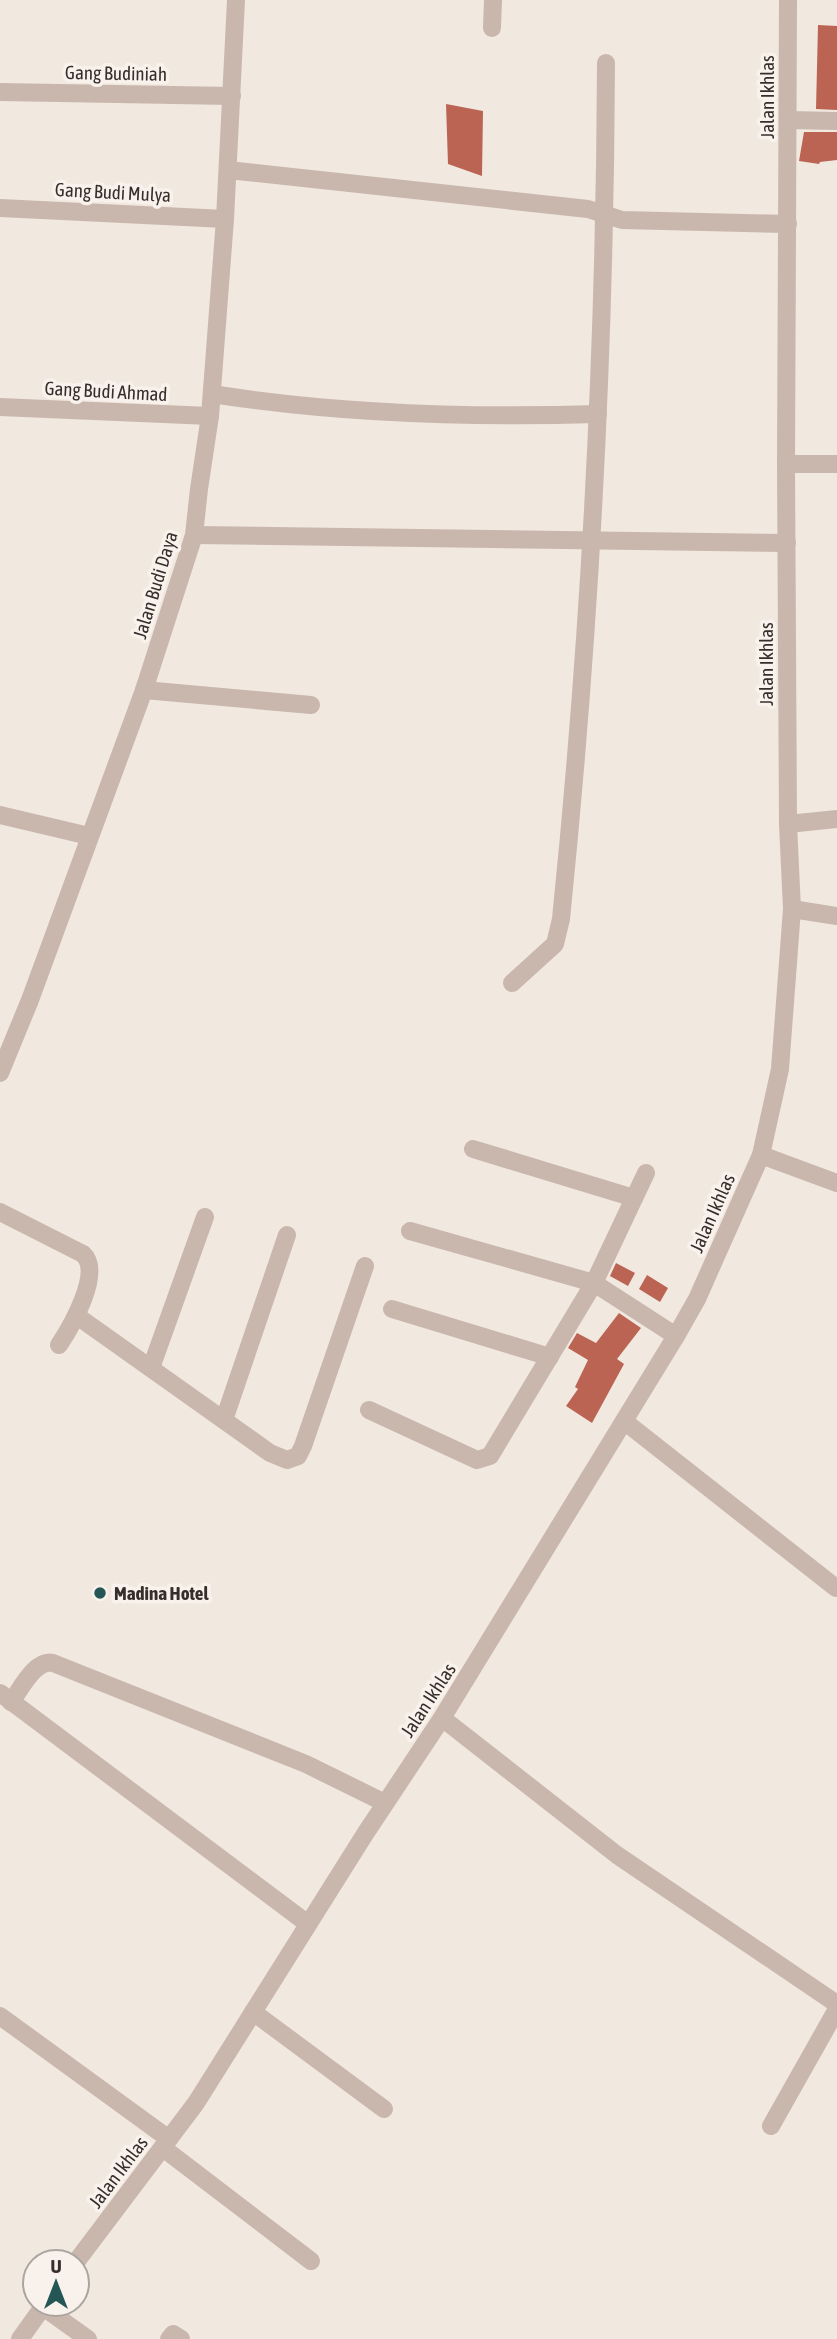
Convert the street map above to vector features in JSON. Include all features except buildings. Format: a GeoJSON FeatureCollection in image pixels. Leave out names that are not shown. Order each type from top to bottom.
{"type":"FeatureCollection","features":[{"type":"Feature","properties":{"kind":"street","name":"Jalan Budi Daya"},"geometry":{"type":"LineString","coordinates":[[0,1073],[30,1000],[144,690],[194,535],[212,394],[228,170],[236,0]]}},
{"type":"Feature","properties":{"kind":"street"},"geometry":{"type":"LineString","coordinates":[[492,28],[493,0]]}},
{"type":"Feature","properties":{"kind":"street","name":"Jalan Ikhlas"},"geometry":{"type":"LineString","coordinates":[[87,2248],[196,2103],[385,1803],[442,1718],[697,1299],[761,1155],[780,1069],[792,909],[788,824],[786,464],[788,0]]}},
{"type":"Feature","properties":{"kind":"street"},"geometry":{"type":"LineString","coordinates":[[512,984],[555,944],[561,919],[578,754],[592,542],[606,214],[607,63]]}},
{"type":"Feature","properties":{"kind":"street","name":"Gang Budiniah"},"geometry":{"type":"LineString","coordinates":[[0,92],[232,96]]}},
{"type":"Feature","properties":{"kind":"street"},"geometry":{"type":"LineString","coordinates":[[788,120],[837,121]]}},
{"type":"Feature","properties":{"kind":"street"},"geometry":{"type":"LineString","coordinates":[[228,170],[587,208],[622,220],[788,224]]}},
{"type":"Feature","properties":{"kind":"street","name":"Gang Budi Mulya"},"geometry":{"type":"LineString","coordinates":[[0,208],[225,219]]}},
{"type":"Feature","properties":{"kind":"street"},"geometry":{"type":"LineString","coordinates":[[212,394],[309,408],[505,416],[598,414]]}},
{"type":"Feature","properties":{"kind":"street","name":"Gang Budi Ahmad"},"geometry":{"type":"LineString","coordinates":[[0,407],[210,416]]}},
{"type":"Feature","properties":{"kind":"street"},"geometry":{"type":"LineString","coordinates":[[786,464],[837,464]]}},
{"type":"Feature","properties":{"kind":"street"},"geometry":{"type":"LineString","coordinates":[[194,535],[787,543]]}},
{"type":"Feature","properties":{"kind":"street"},"geometry":{"type":"LineString","coordinates":[[144,690],[310,705]]}},
{"type":"Feature","properties":{"kind":"street"},"geometry":{"type":"LineString","coordinates":[[0,815],[89,836]]}},
{"type":"Feature","properties":{"kind":"street"},"geometry":{"type":"LineString","coordinates":[[788,824],[837,819]]}},
{"type":"Feature","properties":{"kind":"street"},"geometry":{"type":"LineString","coordinates":[[792,909],[837,916]]}},
{"type":"Feature","properties":{"kind":"street"},"geometry":{"type":"LineString","coordinates":[[473,1149],[634,1198]]}},
{"type":"Feature","properties":{"kind":"street"},"geometry":{"type":"LineString","coordinates":[[761,1155],[837,1183]]}},
{"type":"Feature","properties":{"kind":"street"},"geometry":{"type":"LineString","coordinates":[[369,1410],[477,1461],[490,1456],[594,1283],[646,1172]]}},
{"type":"Feature","properties":{"kind":"street"},"geometry":{"type":"LineString","coordinates":[[0,1212],[88,1259],[91,1269],[77,1316],[59,1345]]}},
{"type":"Feature","properties":{"kind":"street"},"geometry":{"type":"LineString","coordinates":[[151,1368],[205,1217]]}},
{"type":"Feature","properties":{"kind":"street"},"geometry":{"type":"LineString","coordinates":[[410,1231],[594,1283],[676,1336]]}},
{"type":"Feature","properties":{"kind":"street"},"geometry":{"type":"LineString","coordinates":[[223,1420],[287,1235]]}},
{"type":"Feature","properties":{"kind":"street"},"geometry":{"type":"LineString","coordinates":[[77,1316],[223,1420],[287,1461],[298,1456],[303,1446],[365,1266]]}},
{"type":"Feature","properties":{"kind":"street"},"geometry":{"type":"LineString","coordinates":[[392,1309],[550,1357]]}},
{"type":"Feature","properties":{"kind":"street"},"geometry":{"type":"LineString","coordinates":[[624,1421],[836,1588]]}},
{"type":"Feature","properties":{"kind":"street"},"geometry":{"type":"LineString","coordinates":[[308,1924],[6,1697],[38,1666],[50,1662],[306,1764],[385,1803]]}},
{"type":"Feature","properties":{"kind":"street"},"geometry":{"type":"LineString","coordinates":[[442,1718],[617,1855],[837,2007],[771,2126]]}},
{"type":"Feature","properties":{"kind":"street"},"geometry":{"type":"LineString","coordinates":[[253,2012],[384,2109]]}},
{"type":"Feature","properties":{"kind":"street"},"geometry":{"type":"LineString","coordinates":[[0,2016],[166,2144],[310,2261]]}},
{"type":"Feature","properties":{"kind":"street"},"geometry":{"type":"LineString","coordinates":[[20,2339],[35,2318]]}},
{"type":"Feature","properties":{"kind":"street"},"geometry":{"type":"LineString","coordinates":[[60,2318],[88,2339]]}},
{"type":"Feature","properties":{"kind":"street"},"geometry":{"type":"LineString","coordinates":[[169,2339],[173,2334],[181,2339]]}},
{"type":"Feature","properties":{"kind":"place","name":"Madina Hotel"},"geometry":{"type":"Point","coordinates":[100,1593]}}]}
